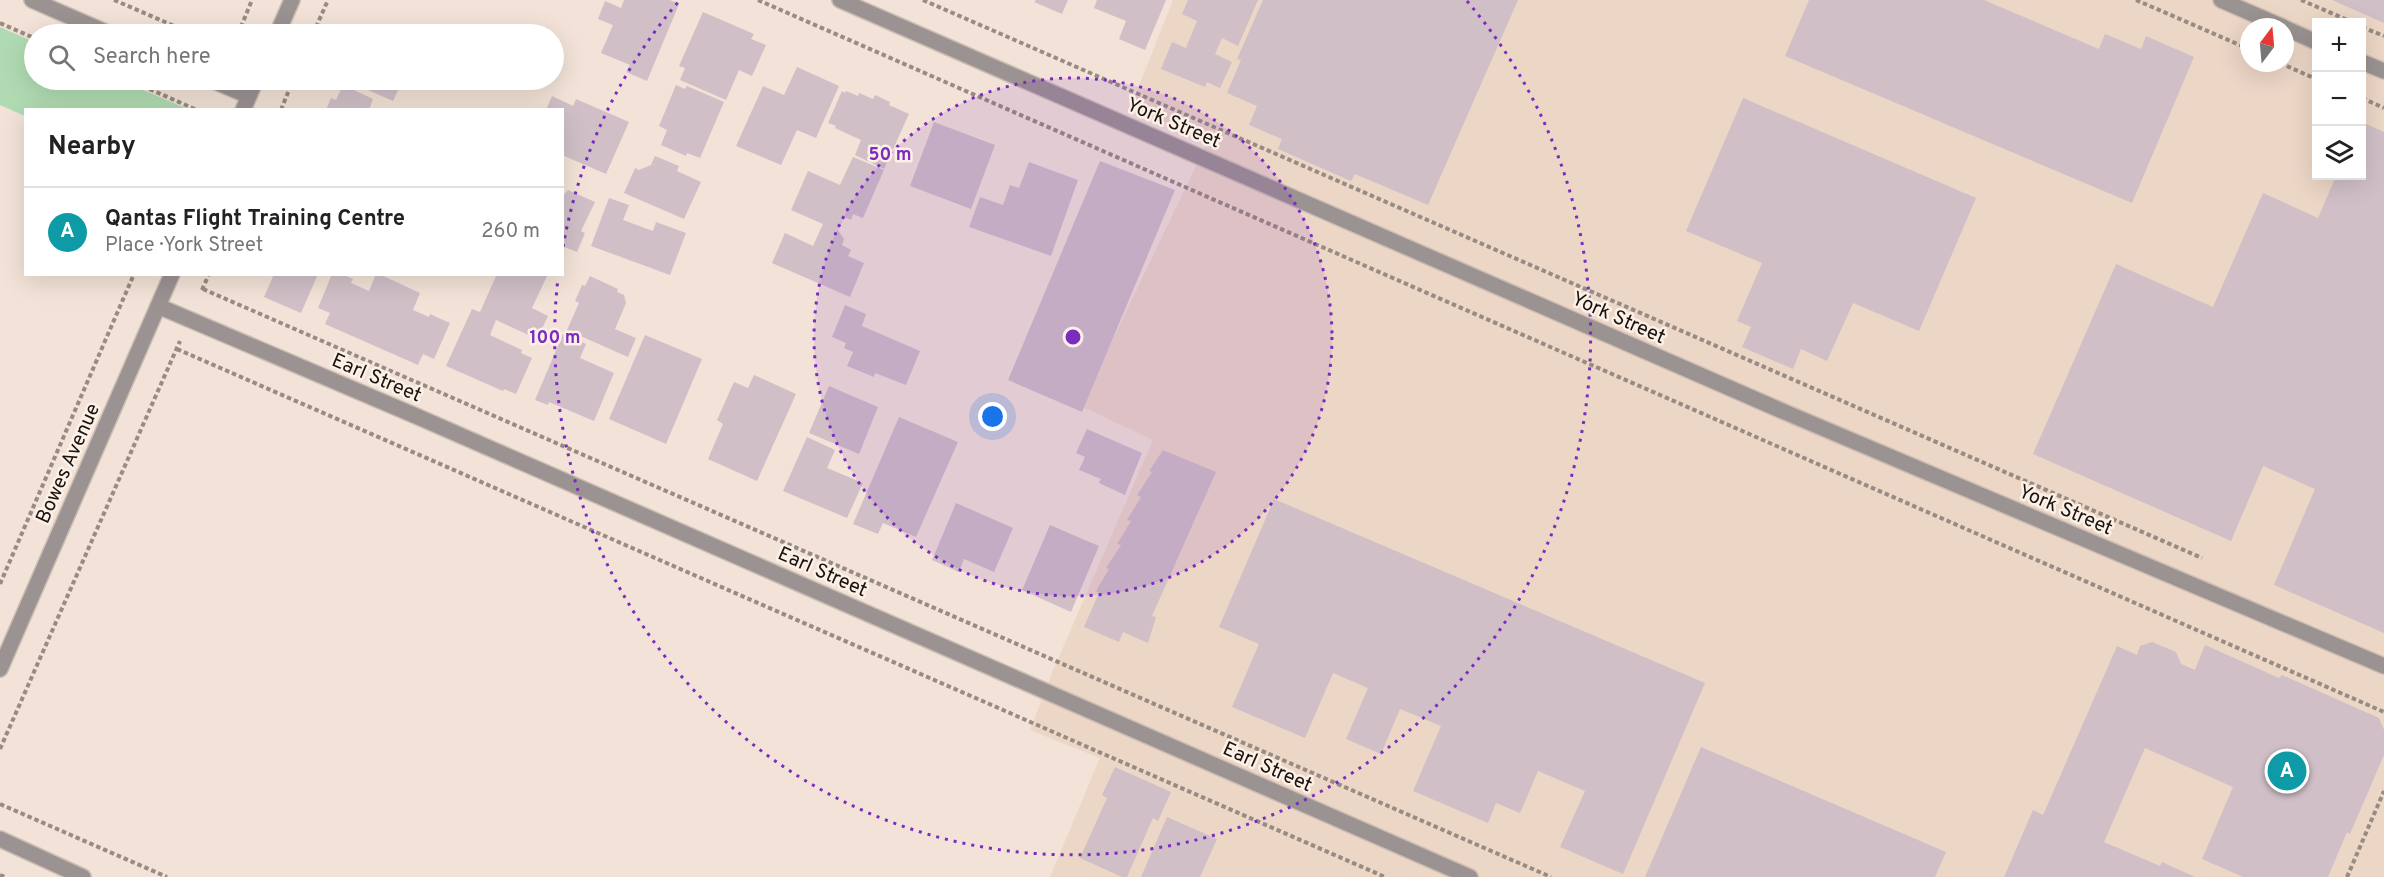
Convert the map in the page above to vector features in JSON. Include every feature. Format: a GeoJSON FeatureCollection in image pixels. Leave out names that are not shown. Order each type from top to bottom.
{"type":"FeatureCollection","features":[{"type":"Feature","properties":{"kind":"street"},"geometry":{"type":"LineString","coordinates":[[32,0],[87,24]]}},
{"type":"Feature","properties":{"kind":"street"},"geometry":{"type":"LineString","coordinates":[[281,24],[292,0]]}},
{"type":"Feature","properties":{"kind":"street","name":"York Street"},"geometry":{"type":"LineString","coordinates":[[840,0],[1787,413],[2384,666]]}},
{"type":"Feature","properties":{"kind":"street"},"geometry":{"type":"LineString","coordinates":[[2221,0],[2262,18]]}},
{"type":"Feature","properties":{"kind":"street"},"geometry":{"type":"LineString","coordinates":[[2294,32],[2312,40]]}},
{"type":"Feature","properties":{"kind":"street"},"geometry":{"type":"LineString","coordinates":[[2366,64],[2384,71]]}},
{"type":"Feature","properties":{"kind":"street"},"geometry":{"type":"LineString","coordinates":[[227,90],[246,103]]}},
{"type":"Feature","properties":{"kind":"street","name":"Bowes Avenue"},"geometry":{"type":"LineString","coordinates":[[0,669],[171,276]]}},
{"type":"Feature","properties":{"kind":"street","name":"Earl Street"},"geometry":{"type":"LineString","coordinates":[[158,306],[1470,877]]}},
{"type":"Feature","properties":{"kind":"street"},"geometry":{"type":"LineString","coordinates":[[0,839],[83,877]]}},
{"type":"Feature","properties":{"kind":"path"},"geometry":{"type":"LineString","coordinates":[[114,0],[170,24]]}},
{"type":"Feature","properties":{"kind":"path"},"geometry":{"type":"LineString","coordinates":[[242,24],[252,0]]}},
{"type":"Feature","properties":{"kind":"path"},"geometry":{"type":"LineString","coordinates":[[317,24],[328,0]]}},
{"type":"Feature","properties":{"kind":"path"},"geometry":{"type":"LineString","coordinates":[[758,0],[2384,712]]}},
{"type":"Feature","properties":{"kind":"path"},"geometry":{"type":"LineString","coordinates":[[923,0],[2209,561]]}},
{"type":"Feature","properties":{"kind":"path"},"geometry":{"type":"LineString","coordinates":[[2136,0],[2240,46]]}},
{"type":"Feature","properties":{"kind":"path"},"geometry":{"type":"LineString","coordinates":[[2301,0],[2343,18]]}},
{"type":"Feature","properties":{"kind":"path"},"geometry":{"type":"LineString","coordinates":[[0,23],[24,34]]}},
{"type":"Feature","properties":{"kind":"path"},"geometry":{"type":"LineString","coordinates":[[2366,29],[2384,36]]}},
{"type":"Feature","properties":{"kind":"path"},"geometry":{"type":"LineString","coordinates":[[2294,69],[2312,77]]}},
{"type":"Feature","properties":{"kind":"path"},"geometry":{"type":"LineString","coordinates":[[152,90],[192,108]]}},
{"type":"Feature","properties":{"kind":"path"},"geometry":{"type":"LineString","coordinates":[[282,108],[289,90]]}},
{"type":"Feature","properties":{"kind":"path"},"geometry":{"type":"LineString","coordinates":[[2366,100],[2384,108]]}},
{"type":"Feature","properties":{"kind":"path"},"geometry":{"type":"LineString","coordinates":[[0,584],[133,276]]}},
{"type":"Feature","properties":{"kind":"path"},"geometry":{"type":"LineString","coordinates":[[0,749],[208,276]]}},
{"type":"Feature","properties":{"kind":"path"},"geometry":{"type":"LineString","coordinates":[[203,289],[1551,877]]}},
{"type":"Feature","properties":{"kind":"path"},"geometry":{"type":"LineString","coordinates":[[177,349],[1385,877]]}},
{"type":"Feature","properties":{"kind":"path"},"geometry":{"type":"LineString","coordinates":[[2347,877],[2384,791]]}},
{"type":"Feature","properties":{"kind":"path"},"geometry":{"type":"LineString","coordinates":[[0,804],[167,877]]}},
{"type":"Feature","properties":{"kind":"path"},"geometry":{"type":"LineString","coordinates":[[0,875],[4,877]]}},
{"type":"Feature","properties":{"kind":"shaded area"},"geometry":{"type":"Polygon","coordinates":[[[1173,0],[2384,0],[2384,877],[1050,877],[1100,758],[1030,730],[1052,673],[1153,440],[1081,406],[1208,141],[1131,106],[1173,0]]]}},
{"type":"Feature","properties":{"kind":"green space"},"geometry":{"type":"Polygon","coordinates":[[[0,27],[24,38],[24,90],[143,90],[186,108],[24,108],[24,116],[0,105],[0,27]]]}},
{"type":"Feature","properties":{"kind":"building"},"geometry":{"type":"Polygon","coordinates":[[[624,0],[670,0],[679,4],[647,81],[626,72],[630,65],[601,53],[613,25],[598,19],[605,1],[621,8],[624,0]]]}},
{"type":"Feature","properties":{"kind":"building"},"geometry":{"type":"Polygon","coordinates":[[[1036,0],[1068,0],[1062,14],[1034,2],[1036,0]]]}},
{"type":"Feature","properties":{"kind":"building"},"geometry":{"type":"Polygon","coordinates":[[[1097,0],[1166,0],[1145,50],[1119,39],[1126,21],[1094,8],[1097,0]]]}},
{"type":"Feature","properties":{"kind":"building"},"geometry":{"type":"Polygon","coordinates":[[[1188,0],[1258,0],[1238,46],[1222,38],[1215,54],[1232,62],[1220,88],[1207,82],[1205,87],[1161,69],[1172,42],[1186,48],[1197,21],[1182,14],[1188,0]]]}},
{"type":"Feature","properties":{"kind":"building"},"geometry":{"type":"Polygon","coordinates":[[[1263,0],[1518,0],[1428,205],[1355,174],[1351,181],[1278,149],[1282,139],[1249,125],[1257,106],[1227,93],[1241,60],[1237,59],[1263,0]]]}},
{"type":"Feature","properties":{"kind":"building"},"geometry":{"type":"Polygon","coordinates":[[[1809,0],[1984,0],[2099,49],[2105,34],[2141,49],[2146,36],[2194,57],[2132,203],[1785,56],[1809,0]]]}},
{"type":"Feature","properties":{"kind":"building"},"geometry":{"type":"Polygon","coordinates":[[[2332,0],[2384,0],[2384,23],[2332,0]]]}},
{"type":"Feature","properties":{"kind":"building"},"geometry":{"type":"Polygon","coordinates":[[[703,12],[754,34],[751,39],[766,45],[752,76],[739,70],[726,100],[680,80],[685,68],[679,66],[703,12]]]}},
{"type":"Feature","properties":{"kind":"building"},"geometry":{"type":"Polygon","coordinates":[[[797,67],[839,86],[816,138],[797,130],[781,165],[736,146],[763,86],[784,95],[797,67]]]}},
{"type":"Feature","properties":{"kind":"building"},"geometry":{"type":"Polygon","coordinates":[[[676,85],[685,89],[687,86],[724,102],[700,158],[687,153],[686,156],[661,145],[667,130],[659,126],[676,85]]]}},
{"type":"Feature","properties":{"kind":"building"},"geometry":{"type":"Polygon","coordinates":[[[341,90],[354,90],[373,99],[370,108],[327,108],[331,98],[336,100],[341,90]]]}},
{"type":"Feature","properties":{"kind":"building"},"geometry":{"type":"Polygon","coordinates":[[[368,90],[398,90],[393,101],[368,90]]]}},
{"type":"Feature","properties":{"kind":"building"},"geometry":{"type":"Polygon","coordinates":[[[842,91],[858,96],[859,93],[873,99],[875,95],[890,102],[889,105],[909,114],[884,169],[855,155],[861,140],[828,123],[842,91]]]}},
{"type":"Feature","properties":{"kind":"building"},"geometry":{"type":"Polygon","coordinates":[[[552,96],[573,106],[576,99],[629,122],[606,174],[564,156],[564,108],[547,108],[552,96]]]}},
{"type":"Feature","properties":{"kind":"building"},"geometry":{"type":"Polygon","coordinates":[[[1743,98],[1976,198],[1919,331],[1853,303],[1827,361],[1801,349],[1793,369],[1742,347],[1751,327],[1737,321],[1762,263],[1686,231],[1743,98]]]}},
{"type":"Feature","properties":{"kind":"building"},"geometry":{"type":"Polygon","coordinates":[[[934,122],[995,145],[971,209],[910,186],[934,122]]]}},
{"type":"Feature","properties":{"kind":"building"},"geometry":{"type":"Polygon","coordinates":[[[2366,124],[2384,132],[2384,633],[2274,585],[2315,489],[2263,466],[2231,541],[2033,454],[2116,264],[2213,307],[2263,193],[2318,218],[2334,180],[2366,180],[2366,124]]]}},
{"type":"Feature","properties":{"kind":"building"},"geometry":{"type":"Polygon","coordinates":[[[655,156],[679,166],[677,171],[701,182],[684,219],[624,193],[635,168],[639,170],[651,165],[655,156]]]}},
{"type":"Feature","properties":{"kind":"building"},"geometry":{"type":"Polygon","coordinates":[[[853,157],[884,170],[863,218],[853,214],[851,220],[844,217],[838,230],[844,239],[842,245],[851,250],[848,256],[864,263],[850,297],[772,263],[785,233],[813,246],[823,224],[791,210],[808,171],[840,185],[853,157]]]}},
{"type":"Feature","properties":{"kind":"building"},"geometry":{"type":"Polygon","coordinates":[[[1100,161],[1175,190],[1082,412],[1008,380],[1100,161]]]}},
{"type":"Feature","properties":{"kind":"building"},"geometry":{"type":"Polygon","coordinates":[[[1029,162],[1078,180],[1051,256],[969,227],[980,197],[1003,205],[1010,185],[1019,188],[1029,162]]]}},
{"type":"Feature","properties":{"kind":"building"},"geometry":{"type":"Polygon","coordinates":[[[568,190],[595,202],[581,231],[585,233],[577,252],[564,247],[564,195],[568,190]]]}},
{"type":"Feature","properties":{"kind":"building"},"geometry":{"type":"Polygon","coordinates":[[[609,198],[629,205],[623,220],[653,231],[656,222],[686,233],[670,275],[591,246],[609,198]]]}},
{"type":"Feature","properties":{"kind":"building"},"geometry":{"type":"Polygon","coordinates":[[[273,276],[317,276],[301,313],[264,297],[273,276]]]}},
{"type":"Feature","properties":{"kind":"building"},"geometry":{"type":"Polygon","coordinates":[[[331,276],[346,276],[353,279],[351,283],[369,291],[375,276],[383,276],[420,293],[413,310],[429,317],[430,314],[450,323],[434,359],[423,354],[418,365],[325,324],[330,313],[318,308],[331,276]]]}},
{"type":"Feature","properties":{"kind":"building"},"geometry":{"type":"Polygon","coordinates":[[[496,276],[547,276],[532,308],[548,316],[537,339],[496,320],[490,335],[522,350],[521,353],[532,358],[516,394],[504,389],[503,391],[446,366],[472,309],[480,312],[496,276]]]}},
{"type":"Feature","properties":{"kind":"building"},"geometry":{"type":"Polygon","coordinates":[[[590,276],[618,289],[617,292],[624,295],[626,303],[615,329],[636,338],[628,357],[567,330],[579,303],[575,301],[582,285],[585,286],[590,276]]]}},
{"type":"Feature","properties":{"kind":"building"},"geometry":{"type":"Polygon","coordinates":[[[845,305],[866,314],[862,326],[920,351],[906,385],[875,373],[874,377],[847,366],[853,352],[844,348],[846,343],[832,337],[845,305]]]}},
{"type":"Feature","properties":{"kind":"building"},"geometry":{"type":"Polygon","coordinates":[[[563,334],[586,344],[580,358],[614,373],[594,421],[549,402],[548,405],[535,400],[563,334]]]}},
{"type":"Feature","properties":{"kind":"building"},"geometry":{"type":"Polygon","coordinates":[[[645,335],[702,359],[666,444],[609,419],[645,335]]]}},
{"type":"Feature","properties":{"kind":"building"},"geometry":{"type":"Polygon","coordinates":[[[754,375],[796,394],[757,481],[708,459],[723,424],[717,420],[734,382],[748,388],[754,375]]]}},
{"type":"Feature","properties":{"kind":"building"},"geometry":{"type":"Polygon","coordinates":[[[829,386],[878,407],[859,454],[809,433],[829,386]]]}},
{"type":"Feature","properties":{"kind":"building"},"geometry":{"type":"Polygon","coordinates":[[[899,417],[958,442],[916,537],[883,523],[878,534],[853,524],[899,417]]]}},
{"type":"Feature","properties":{"kind":"building"},"geometry":{"type":"Polygon","coordinates":[[[1087,429],[1142,453],[1125,495],[1099,483],[1101,479],[1079,470],[1085,457],[1076,453],[1087,429]]]}},
{"type":"Feature","properties":{"kind":"building"},"geometry":{"type":"Polygon","coordinates":[[[807,437],[835,450],[827,468],[863,483],[847,518],[783,491],[807,437]]]}},
{"type":"Feature","properties":{"kind":"building"},"geometry":{"type":"Polygon","coordinates":[[[1163,450],[1216,472],[1152,616],[1156,617],[1148,643],[1123,632],[1119,642],[1084,627],[1099,593],[1096,591],[1109,569],[1106,568],[1121,545],[1117,544],[1131,521],[1127,520],[1141,497],[1137,495],[1163,450]]]}},
{"type":"Feature","properties":{"kind":"building"},"geometry":{"type":"Polygon","coordinates":[[[1274,499],[1705,683],[1623,874],[1560,847],[1585,791],[1538,771],[1520,813],[1496,803],[1488,823],[1413,791],[1441,726],[1400,709],[1381,754],[1346,739],[1368,688],[1333,673],[1305,738],[1232,707],[1259,644],[1219,627],[1274,499]]]}},
{"type":"Feature","properties":{"kind":"building"},"geometry":{"type":"Polygon","coordinates":[[[956,503],[1013,528],[994,572],[964,559],[959,572],[932,560],[956,503]]]}},
{"type":"Feature","properties":{"kind":"building"},"geometry":{"type":"Polygon","coordinates":[[[1050,525],[1099,546],[1071,612],[1022,590],[1050,525]]]}},
{"type":"Feature","properties":{"kind":"building"},"geometry":{"type":"Polygon","coordinates":[[[2152,642],[2176,652],[2181,664],[2195,670],[2205,645],[2279,678],[2282,675],[2379,718],[2384,730],[2384,755],[2350,834],[2347,832],[2328,877],[2243,877],[2202,859],[2233,787],[2145,748],[2104,842],[2160,866],[2162,862],[2195,877],[2004,877],[2033,810],[2043,815],[2117,646],[2137,655],[2140,646],[2152,642]]]}},
{"type":"Feature","properties":{"kind":"building"},"geometry":{"type":"Polygon","coordinates":[[[1701,747],[1946,852],[1935,877],[1645,877],[1701,747]]]}},
{"type":"Feature","properties":{"kind":"building"},"geometry":{"type":"Polygon","coordinates":[[[1115,767],[1171,792],[1158,821],[1153,818],[1127,877],[1122,877],[1080,858],[1107,798],[1102,795],[1115,767]]]}},
{"type":"Feature","properties":{"kind":"building"},"geometry":{"type":"Polygon","coordinates":[[[1167,817],[1217,839],[1200,877],[1141,877],[1167,817]]]}},
{"type":"Feature","properties":{"kind":"place","name":"Qantas Flight Training Centre"},"geometry":{"type":"Point","coordinates":[2287,771]}}]}
